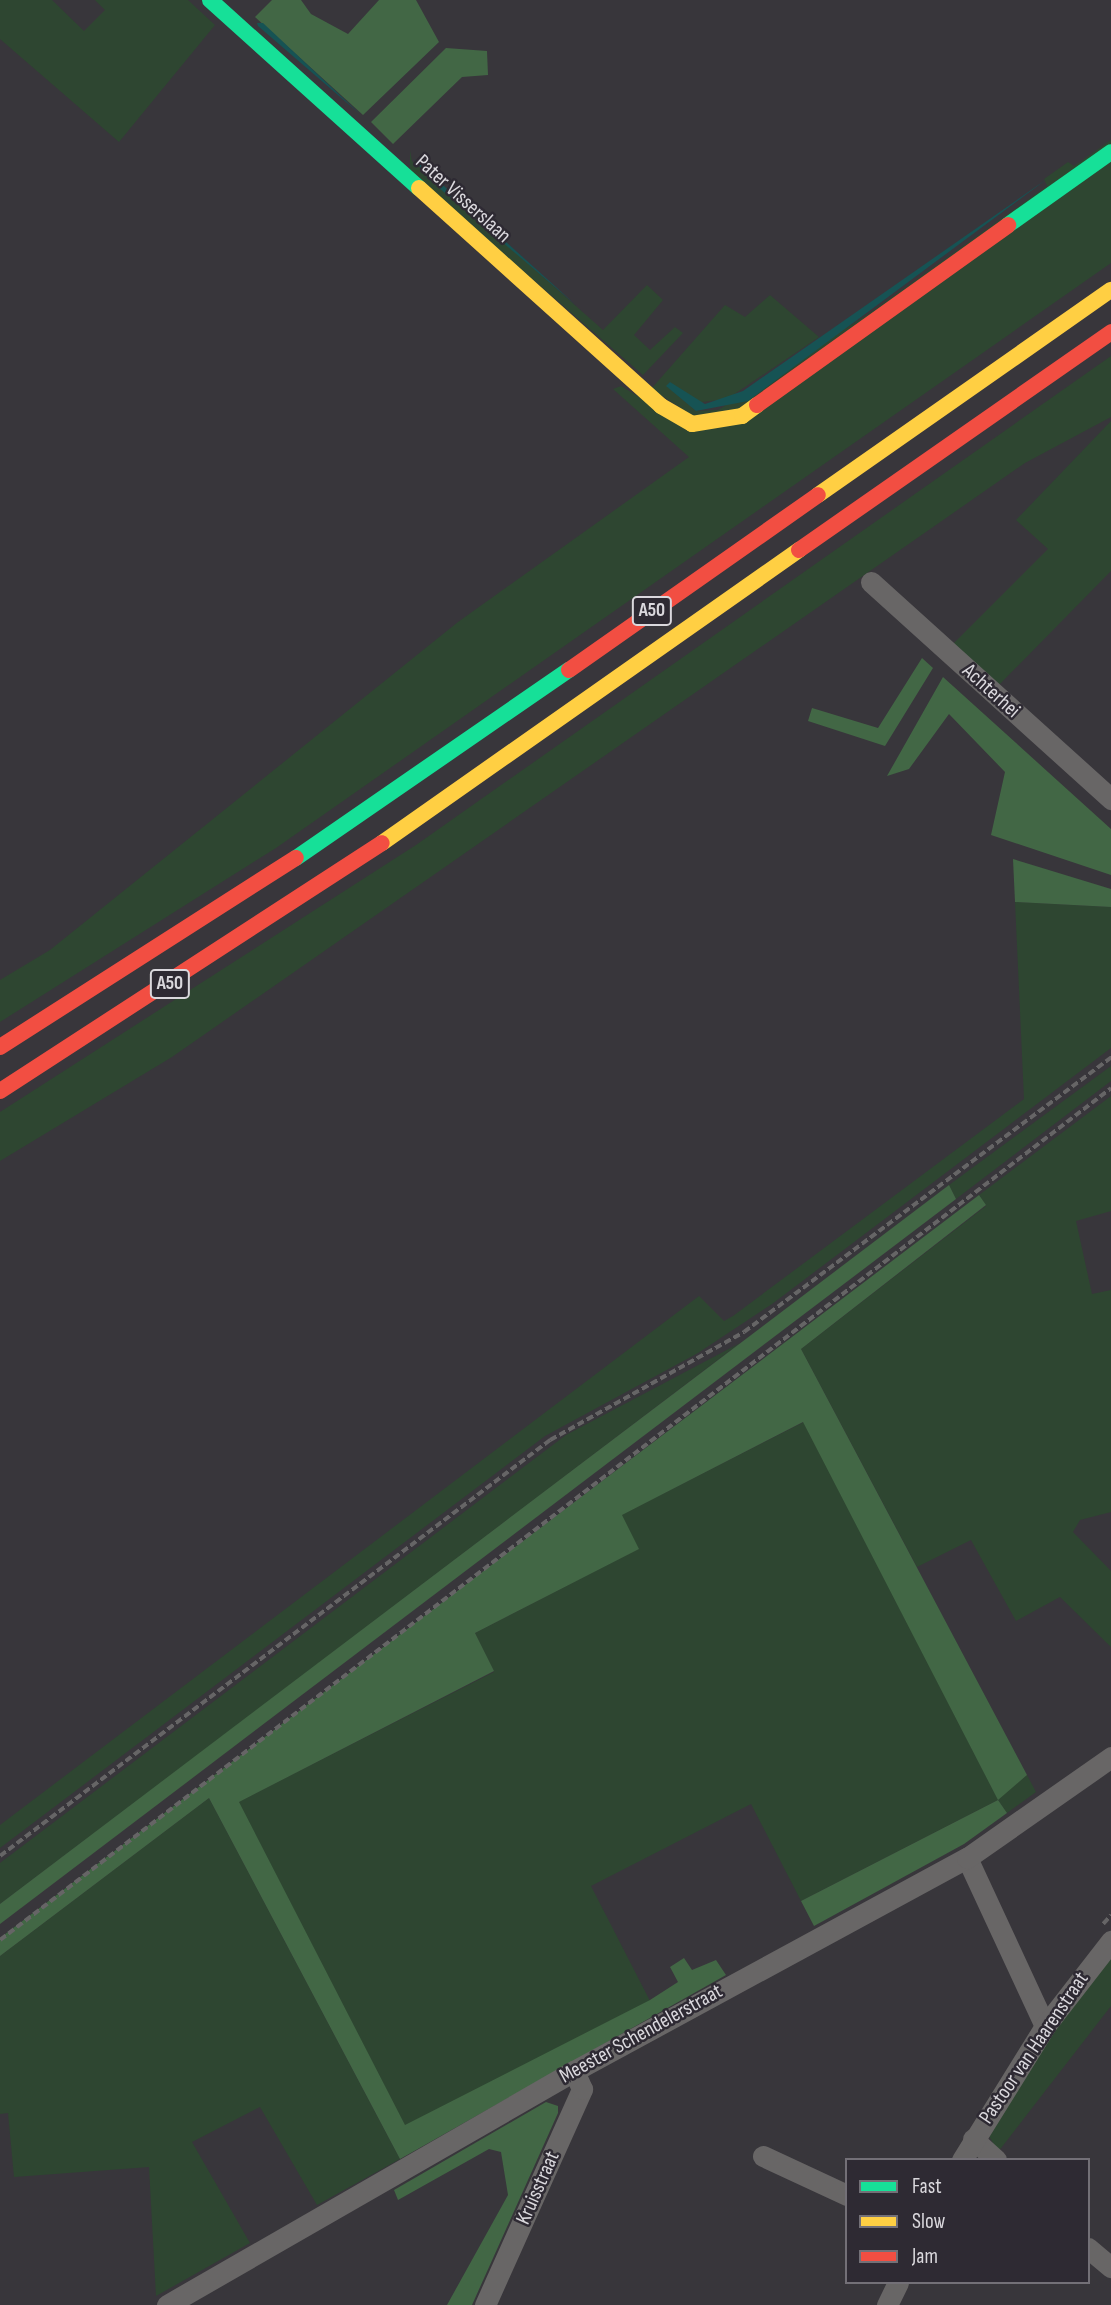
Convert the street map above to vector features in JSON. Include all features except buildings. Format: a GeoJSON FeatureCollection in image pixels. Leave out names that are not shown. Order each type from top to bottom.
{"type":"FeatureCollection","features":[{"type":"Feature","properties":{"kind":"main road","name":"Pater Visserslaan"},"geometry":{"type":"LineString","coordinates":[[210,0],[661,406],[692,424],[742,416],[1111,152]]}},
{"type":"Feature","properties":{"kind":"main road","name":"A50"},"geometry":{"type":"LineString","coordinates":[[0,1047],[190,929],[420,774],[1111,290]]}},
{"type":"Feature","properties":{"kind":"main road","name":"A50"},"geometry":{"type":"LineString","coordinates":[[0,1091],[338,874],[1111,332]]}},
{"type":"Feature","properties":{"kind":"street","name":"Achterhei"},"geometry":{"type":"LineString","coordinates":[[871,582],[1111,799]]}},
{"type":"Feature","properties":{"kind":"street","name":"Meester Schendelerstraat"},"geometry":{"type":"LineString","coordinates":[[167,2305],[574,2071],[967,1858],[1111,1757]]}},
{"type":"Feature","properties":{"kind":"street"},"geometry":{"type":"LineString","coordinates":[[967,1858],[1045,2026]]}},
{"type":"Feature","properties":{"kind":"street","name":"Pastoor van Haarenstraat"},"geometry":{"type":"LineString","coordinates":[[963,2158],[1045,2026],[1111,1941]]}},
{"type":"Feature","properties":{"kind":"street","name":"Kruisstraat"},"geometry":{"type":"LineString","coordinates":[[485,2305],[582,2089],[574,2071]]}},
{"type":"Feature","properties":{"kind":"street"},"geometry":{"type":"LineString","coordinates":[[973,2139],[994,2158]]}},
{"type":"Feature","properties":{"kind":"street"},"geometry":{"type":"LineString","coordinates":[[764,2156],[845,2194]]}},
{"type":"Feature","properties":{"kind":"street"},"geometry":{"type":"LineString","coordinates":[[1090,2250],[1111,2267]]}},
{"type":"Feature","properties":{"kind":"street"},"geometry":{"type":"LineString","coordinates":[[887,2305],[897,2284]]}},
{"type":"Feature","properties":{"kind":"path"},"geometry":{"type":"LineString","coordinates":[[0,1856],[550,1440],[744,1332],[1111,1056]]}},
{"type":"Feature","properties":{"kind":"path"},"geometry":{"type":"LineString","coordinates":[[0,1940],[1111,1088]]}},
{"type":"Feature","properties":{"kind":"green space"},"geometry":{"type":"Polygon","coordinates":[[[0,0],[52,0],[84,31],[105,10],[95,0],[188,0],[215,25],[119,142],[0,39],[0,0]]]}},
{"type":"Feature","properties":{"kind":"green space"},"geometry":{"type":"Polygon","coordinates":[[[272,0],[301,0],[311,14],[348,34],[379,0],[416,0],[439,42],[363,115],[255,17],[272,0]]]}},
{"type":"Feature","properties":{"kind":"green space"},"geometry":{"type":"Polygon","coordinates":[[[446,48],[487,51],[488,75],[462,77],[393,144],[371,122],[446,48]]]}},
{"type":"Feature","properties":{"kind":"green space"},"geometry":{"type":"Polygon","coordinates":[[[1111,140],[1111,146],[743,410],[720,418],[695,417],[651,389],[725,305],[745,317],[770,295],[819,337],[727,399],[694,403],[670,382],[667,386],[696,411],[736,409],[1047,186],[1044,179],[1068,162],[1074,166],[1111,140]]]}},
{"type":"Feature","properties":{"kind":"green space"},"geometry":{"type":"Polygon","coordinates":[[[410,150],[412,161],[603,330],[647,285],[663,300],[634,335],[650,350],[675,327],[683,333],[643,375],[410,173],[410,150]]]}},
{"type":"Feature","properties":{"kind":"green space"},"geometry":{"type":"Polygon","coordinates":[[[1111,159],[1111,263],[276,848],[0,1022],[0,980],[50,950],[458,622],[689,457],[613,389],[621,386],[690,428],[1111,159]]]}},
{"type":"Feature","properties":{"kind":"green space"},"geometry":{"type":"Polygon","coordinates":[[[1111,356],[1111,417],[1025,463],[172,1057],[0,1161],[0,1112],[416,845],[1111,356]]]}},
{"type":"Feature","properties":{"kind":"green space"},"geometry":{"type":"Polygon","coordinates":[[[1111,421],[1111,571],[995,689],[949,648],[1048,549],[1016,520],[1111,421]]]}},
{"type":"Feature","properties":{"kind":"green space"},"geometry":{"type":"Polygon","coordinates":[[[922,658],[933,668],[885,746],[808,721],[812,708],[878,728],[922,658]]]}},
{"type":"Feature","properties":{"kind":"green space"},"geometry":{"type":"Polygon","coordinates":[[[943,677],[1111,829],[1111,875],[991,835],[1005,772],[949,714],[909,769],[887,776],[943,677]]]}},
{"type":"Feature","properties":{"kind":"green space"},"geometry":{"type":"Polygon","coordinates":[[[1013,859],[1111,889],[1111,907],[1015,902],[1013,859]]]}},
{"type":"Feature","properties":{"kind":"green space"},"geometry":{"type":"Polygon","coordinates":[[[1015,902],[1111,907],[1111,1048],[772,1304],[698,1353],[545,1436],[0,1848],[0,1825],[699,1296],[724,1321],[733,1316],[1024,1099],[1015,902]]]}},
{"type":"Feature","properties":{"kind":"green space"},"geometry":{"type":"Polygon","coordinates":[[[1111,1066],[1111,1081],[956,1199],[949,1185],[1111,1066]]]}},
{"type":"Feature","properties":{"kind":"green space"},"geometry":{"type":"Polygon","coordinates":[[[1111,1096],[1111,1211],[1076,1221],[1092,1294],[1111,1290],[1111,1512],[1080,1520],[1073,1532],[1111,1571],[1111,1647],[1060,1597],[1016,1621],[971,1540],[917,1567],[801,1349],[986,1206],[979,1195],[1111,1096]]]}},
{"type":"Feature","properties":{"kind":"green space"},"geometry":{"type":"Polygon","coordinates":[[[949,1185],[956,1199],[0,1924],[0,1904],[949,1185]]]}},
{"type":"Feature","properties":{"kind":"green space"},"geometry":{"type":"Polygon","coordinates":[[[979,1195],[986,1205],[801,1349],[1027,1775],[998,1800],[803,1422],[622,1515],[639,1549],[475,1633],[494,1671],[239,1802],[405,2125],[650,2000],[678,1982],[670,1967],[684,1958],[692,1970],[716,1960],[726,1975],[400,2159],[209,1798],[0,1956],[0,1938],[979,1195]]]}},
{"type":"Feature","properties":{"kind":"green space"},"geometry":{"type":"Polygon","coordinates":[[[740,1343],[0,1904],[0,1863],[566,1435],[740,1343]]]}},
{"type":"Feature","properties":{"kind":"green space"},"geometry":{"type":"Polygon","coordinates":[[[804,1422],[998,1799],[1027,1775],[1036,1792],[1007,1813],[998,1800],[801,1901],[751,1804],[591,1886],[650,2001],[405,2126],[238,1802],[494,1672],[475,1633],[638,1549],[621,1515],[804,1422]]]}},
{"type":"Feature","properties":{"kind":"green space"},"geometry":{"type":"Polygon","coordinates":[[[209,1798],[400,2159],[317,2205],[260,2107],[192,2142],[250,2243],[156,2296],[149,2167],[14,2177],[8,2113],[0,2114],[0,1956],[209,1798]]]}},
{"type":"Feature","properties":{"kind":"green space"},"geometry":{"type":"Polygon","coordinates":[[[998,1800],[1007,1813],[964,1844],[814,1926],[801,1901],[998,1800]]]}},
{"type":"Feature","properties":{"kind":"green space"},"geometry":{"type":"Polygon","coordinates":[[[1111,1954],[1111,2006],[998,2152],[988,2134],[1039,2050],[1111,1954]]]}},
{"type":"Feature","properties":{"kind":"green space"},"geometry":{"type":"Polygon","coordinates":[[[546,2102],[558,2106],[558,2113],[472,2305],[447,2305],[508,2195],[501,2152],[489,2149],[398,2200],[394,2190],[546,2102]]]}},
{"type":"Feature","properties":{"kind":"water"},"geometry":{"type":"Polygon","coordinates":[[[257,23],[263,23],[360,114],[258,26],[257,23]]]}},
{"type":"Feature","properties":{"kind":"water"},"geometry":{"type":"Polygon","coordinates":[[[414,159],[577,306],[431,181],[414,159]]]}},
{"type":"Feature","properties":{"kind":"water"},"geometry":{"type":"Polygon","coordinates":[[[1047,179],[748,401],[696,411],[666,386],[670,382],[705,404],[743,391],[1047,179]]]}},
{"type":"Feature","properties":{"kind":"traffic: fast"},"geometry":{"type":"LineString","coordinates":[[210,0],[419,188]]}},
{"type":"Feature","properties":{"kind":"traffic: fast"},"geometry":{"type":"LineString","coordinates":[[1008,225],[1111,152]]}},
{"type":"Feature","properties":{"kind":"traffic: fast"},"geometry":{"type":"LineString","coordinates":[[296,858],[569,670]]}},
{"type":"Feature","properties":{"kind":"traffic: slow"},"geometry":{"type":"LineString","coordinates":[[419,188],[661,406],[692,424],[742,416],[757,405]]}},
{"type":"Feature","properties":{"kind":"traffic: slow"},"geometry":{"type":"LineString","coordinates":[[818,495],[1111,290]]}},
{"type":"Feature","properties":{"kind":"traffic: slow"},"geometry":{"type":"LineString","coordinates":[[382,843],[799,550]]}},
{"type":"Feature","properties":{"kind":"traffic: jam"},"geometry":{"type":"LineString","coordinates":[[757,405],[1008,225]]}},
{"type":"Feature","properties":{"kind":"traffic: jam"},"geometry":{"type":"LineString","coordinates":[[799,550],[1111,332]]}},
{"type":"Feature","properties":{"kind":"traffic: jam"},"geometry":{"type":"LineString","coordinates":[[569,670],[818,495]]}},
{"type":"Feature","properties":{"kind":"traffic: jam"},"geometry":{"type":"LineString","coordinates":[[0,1091],[382,843]]}},
{"type":"Feature","properties":{"kind":"traffic: jam"},"geometry":{"type":"LineString","coordinates":[[0,1047],[296,858]]}}]}
